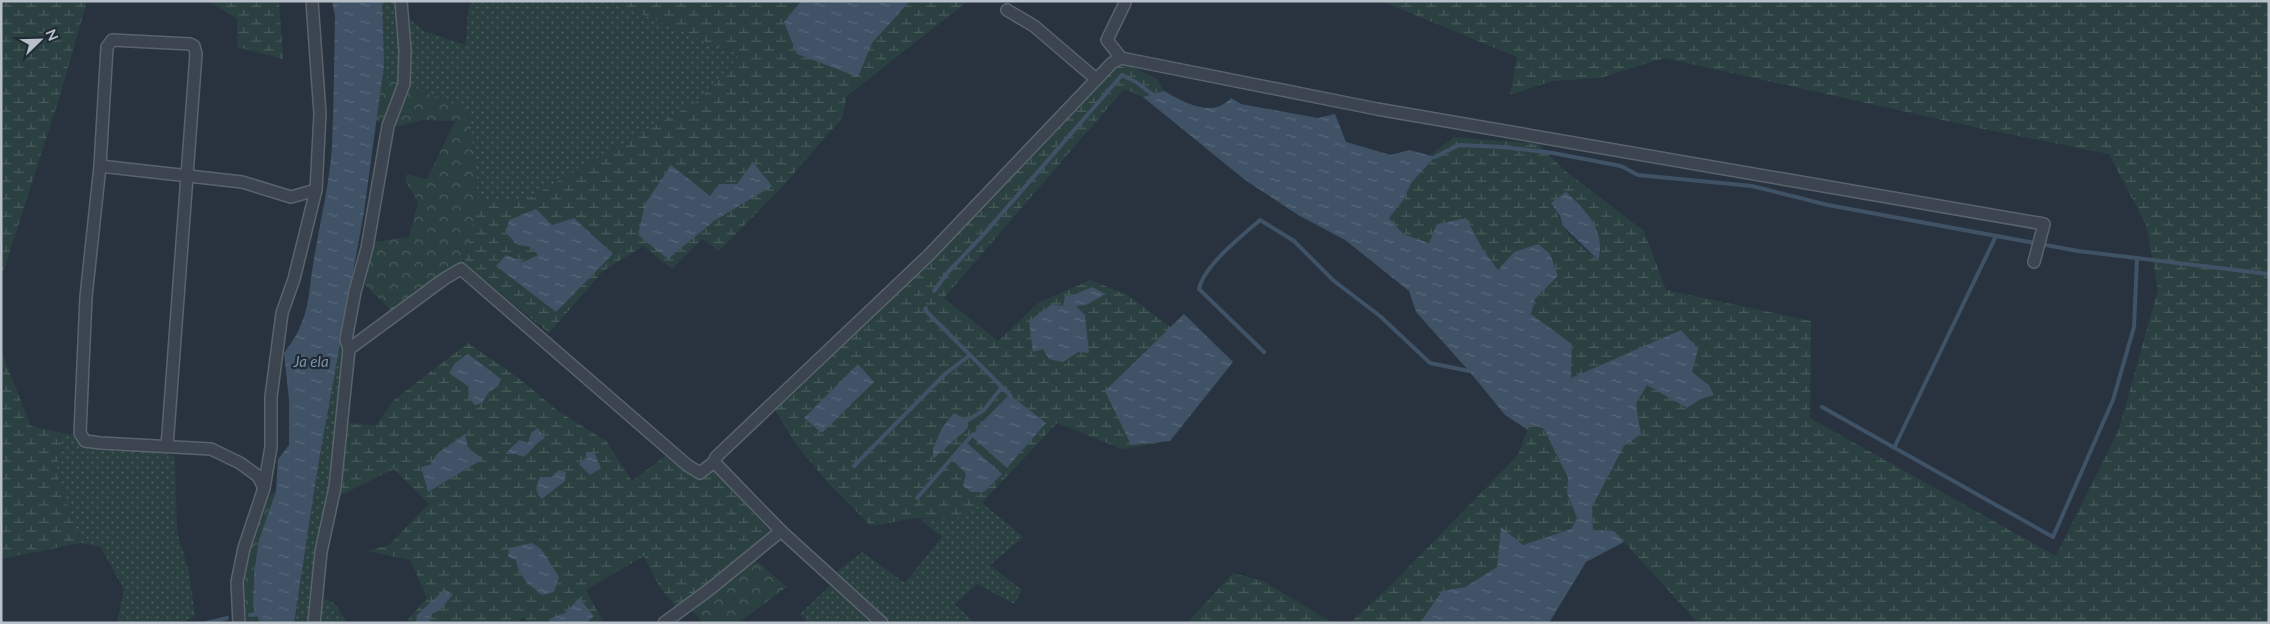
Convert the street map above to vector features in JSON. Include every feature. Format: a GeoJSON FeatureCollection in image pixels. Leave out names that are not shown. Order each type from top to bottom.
{"type":"FeatureCollection","features":[{"type":"Feature","properties":{"kind":"street"},"geometry":{"type":"LineString","coordinates":[[239,623],[237,582],[244,548],[264,488],[271,447],[270,397],[282,313],[294,279],[316,190],[320,114],[312,1]]}},
{"type":"Feature","properties":{"kind":"street"},"geometry":{"type":"LineString","coordinates":[[314,623],[321,552],[336,487],[349,349],[346,340],[355,292],[367,248],[388,126],[404,84],[405,50],[401,1]]}},
{"type":"Feature","properties":{"kind":"street"},"geometry":{"type":"LineString","coordinates":[[1121,58],[1107,40],[1125,3]]}},
{"type":"Feature","properties":{"kind":"street"},"geometry":{"type":"LineString","coordinates":[[1007,10],[1034,26],[1096,79]]}},
{"type":"Feature","properties":{"kind":"street"},"geometry":{"type":"LineString","coordinates":[[167,447],[196,54],[194,46],[190,44],[112,40],[107,47],[100,166],[86,297],[80,433],[85,441],[167,447],[211,450],[240,463],[258,476],[264,488]]}},
{"type":"Feature","properties":{"kind":"street"},"geometry":{"type":"LineString","coordinates":[[349,349],[444,279],[462,268],[687,465],[700,473],[714,462],[716,456],[929,255],[1096,79],[1112,63],[1121,58],[1377,109],[2044,224],[2035,259]]}},
{"type":"Feature","properties":{"kind":"street"},"geometry":{"type":"LineString","coordinates":[[100,166],[188,174],[242,182],[292,197],[316,190]]}},
{"type":"Feature","properties":{"kind":"street"},"geometry":{"type":"LineString","coordinates":[[714,462],[780,531],[882,623]]}},
{"type":"Feature","properties":{"kind":"street"},"geometry":{"type":"LineString","coordinates":[[664,623],[710,589],[780,531]]}},
{"type":"Feature","properties":{"kind":"green space"},"geometry":{"type":"Polygon","coordinates":[[[1,1],[87,1],[58,102],[1,279],[1,1]]]}},
{"type":"Feature","properties":{"kind":"green space"},"geometry":{"type":"Polygon","coordinates":[[[208,1],[279,1],[283,59],[237,47],[237,19],[208,1]]]}},
{"type":"Feature","properties":{"kind":"green space"},"geometry":{"type":"Polygon","coordinates":[[[382,1],[406,1],[407,17],[424,31],[465,45],[471,1],[611,1],[716,46],[741,54],[698,101],[525,200],[478,200],[469,110],[382,76],[382,1]]]}},
{"type":"Feature","properties":{"kind":"green space"},"geometry":{"type":"Polygon","coordinates":[[[611,1],[801,1],[784,22],[872,43],[910,1],[968,1],[847,96],[842,118],[782,187],[719,251],[702,239],[672,269],[643,246],[603,271],[549,333],[464,263],[478,200],[525,200],[698,101],[741,54],[716,46],[611,1]]]}},
{"type":"Feature","properties":{"kind":"green space"},"geometry":{"type":"Polygon","coordinates":[[[1381,1],[2269,1],[2269,623],[1698,623],[1614,531],[1593,530],[1592,507],[1624,446],[1641,434],[1636,404],[1647,384],[1687,408],[1701,399],[1714,395],[1709,385],[1692,372],[1681,330],[1571,379],[1572,344],[1531,314],[1535,299],[1558,276],[1550,254],[1538,245],[1514,252],[1498,270],[1482,248],[1429,243],[1403,234],[1389,218],[1402,202],[1412,182],[1435,158],[1429,156],[1454,137],[1538,144],[1564,170],[1644,231],[1666,290],[1811,321],[1810,418],[2056,556],[2119,429],[2158,290],[2146,225],[2109,154],[1974,127],[1664,58],[1600,78],[1552,81],[1510,95],[1517,57],[1381,1]],[[1552,203],[1569,234],[1598,260],[1552,203]]]}},
{"type":"Feature","properties":{"kind":"green space"},"geometry":{"type":"Polygon","coordinates":[[[1129,65],[1157,79],[1164,91],[1143,97],[1124,89],[944,298],[998,341],[1038,303],[1090,280],[1128,295],[1170,327],[1184,314],[1233,362],[1170,441],[1122,449],[1057,423],[979,506],[955,519],[916,518],[871,526],[828,483],[795,443],[774,408],[916,276],[1114,67],[1129,65]]]}},
{"type":"Feature","properties":{"kind":"green space"},"geometry":{"type":"Polygon","coordinates":[[[382,76],[469,110],[478,200],[464,263],[391,310],[365,285],[373,242],[409,237],[418,202],[405,180],[407,174],[427,179],[455,121],[424,120],[394,127],[376,121],[382,76]]]}},
{"type":"Feature","properties":{"kind":"green space"},"geometry":{"type":"Polygon","coordinates":[[[468,343],[521,380],[558,411],[606,441],[632,481],[665,456],[702,480],[714,471],[770,531],[677,608],[659,586],[644,556],[586,590],[604,623],[531,623],[522,618],[516,623],[405,623],[427,598],[410,560],[367,551],[389,545],[429,504],[394,469],[339,496],[346,423],[376,425],[394,400],[468,343]]]}},
{"type":"Feature","properties":{"kind":"green space"},"geometry":{"type":"Polygon","coordinates":[[[340,345],[344,354],[330,494],[307,623],[294,623],[318,466],[340,345]]]}},
{"type":"Feature","properties":{"kind":"green space"},"geometry":{"type":"Polygon","coordinates":[[[1,351],[31,426],[63,433],[56,472],[81,543],[1,559],[1,351]]]}},
{"type":"Feature","properties":{"kind":"green space"},"geometry":{"type":"Polygon","coordinates":[[[1530,424],[1544,429],[1568,478],[1567,493],[1577,518],[1571,529],[1523,545],[1497,567],[1465,587],[1442,591],[1419,623],[1350,623],[1391,585],[1518,455],[1530,424]]]}},
{"type":"Feature","properties":{"kind":"green space"},"geometry":{"type":"Polygon","coordinates":[[[63,433],[175,456],[177,532],[189,572],[195,616],[181,623],[117,623],[124,590],[101,547],[81,543],[56,472],[63,433]]]}},
{"type":"Feature","properties":{"kind":"green space"},"geometry":{"type":"Polygon","coordinates":[[[276,491],[260,539],[253,573],[255,607],[260,623],[244,623],[243,578],[250,547],[265,498],[276,491]]]}},
{"type":"Feature","properties":{"kind":"green space"},"geometry":{"type":"Polygon","coordinates":[[[982,503],[1023,537],[990,565],[1022,590],[1014,604],[977,584],[955,604],[974,623],[892,623],[835,573],[862,552],[905,583],[942,537],[920,519],[955,519],[982,503]]]}},
{"type":"Feature","properties":{"kind":"green space"},"geometry":{"type":"Polygon","coordinates":[[[754,559],[787,587],[738,623],[703,623],[690,608],[754,559]]]}},
{"type":"Feature","properties":{"kind":"green space"},"geometry":{"type":"Polygon","coordinates":[[[1233,573],[1263,581],[1333,623],[1187,623],[1233,573]]]}},
{"type":"Feature","properties":{"kind":"green space"},"geometry":{"type":"Polygon","coordinates":[[[830,586],[873,623],[808,623],[800,614],[830,586]]]}},
{"type":"Feature","properties":{"kind":"green space"},"geometry":{"type":"Polygon","coordinates":[[[323,598],[334,603],[348,623],[319,623],[323,598]]]}},
{"type":"Feature","properties":{"kind":"water","name":"Ja ela"},"geometry":{"type":"Polygon","coordinates":[[[332,1],[382,1],[384,65],[364,212],[318,466],[294,623],[260,623],[253,606],[254,571],[259,540],[276,491],[278,459],[289,445],[289,400],[284,353],[300,328],[307,305],[331,158],[335,16],[332,1]]]}},
{"type":"Feature","properties":{"kind":"water"},"geometry":{"type":"Polygon","coordinates":[[[801,1],[910,1],[872,43],[858,77],[797,54],[784,22],[801,1]]]}},
{"type":"Feature","properties":{"kind":"water"},"geometry":{"type":"Polygon","coordinates":[[[1164,91],[1189,104],[1207,108],[1223,104],[1231,98],[1241,104],[1318,118],[1335,114],[1346,142],[1391,155],[1409,150],[1435,157],[1412,182],[1402,202],[1389,218],[1403,234],[1429,243],[1437,224],[1466,218],[1482,248],[1498,270],[1514,252],[1538,244],[1550,254],[1558,276],[1535,299],[1531,314],[1572,344],[1571,378],[1681,330],[1698,349],[1692,372],[1709,385],[1714,395],[1701,399],[1687,408],[1647,385],[1636,404],[1641,434],[1624,446],[1592,507],[1593,530],[1614,531],[1624,542],[1586,562],[1549,623],[1419,623],[1442,591],[1465,587],[1497,567],[1501,527],[1523,545],[1571,529],[1577,518],[1567,493],[1568,478],[1544,429],[1530,424],[1528,430],[1505,415],[1469,371],[1416,312],[1409,291],[1345,240],[1298,215],[1245,180],[1143,97],[1164,91]]]}},
{"type":"Feature","properties":{"kind":"water"},"geometry":{"type":"Polygon","coordinates":[[[753,162],[772,186],[714,221],[668,259],[638,235],[645,204],[671,165],[710,196],[719,184],[737,184],[753,162]]]}},
{"type":"Feature","properties":{"kind":"water"},"geometry":{"type":"Polygon","coordinates":[[[1566,192],[1587,214],[1597,231],[1600,250],[1598,260],[1563,226],[1560,216],[1551,203],[1566,192]]]}},
{"type":"Feature","properties":{"kind":"water"},"geometry":{"type":"Polygon","coordinates":[[[536,209],[552,225],[574,218],[613,254],[556,312],[496,266],[506,255],[523,262],[538,255],[531,247],[518,245],[506,233],[509,220],[536,209]]]}},
{"type":"Feature","properties":{"kind":"water"},"geometry":{"type":"Polygon","coordinates":[[[1092,287],[1106,294],[1086,305],[1076,306],[1085,315],[1089,353],[1078,352],[1063,362],[1049,359],[1043,349],[1033,352],[1029,321],[1052,304],[1063,306],[1065,296],[1071,296],[1092,287]]]}},
{"type":"Feature","properties":{"kind":"water"},"geometry":{"type":"Polygon","coordinates":[[[1184,314],[1233,362],[1170,441],[1131,445],[1105,391],[1184,314]]]}},
{"type":"Feature","properties":{"kind":"water"},"geometry":{"type":"Polygon","coordinates":[[[468,354],[501,379],[498,386],[489,392],[482,403],[475,405],[469,398],[468,386],[449,373],[455,363],[468,354]]]}},
{"type":"Feature","properties":{"kind":"water"},"geometry":{"type":"Polygon","coordinates":[[[858,364],[874,382],[822,433],[804,418],[858,364]]]}},
{"type":"Feature","properties":{"kind":"water"},"geometry":{"type":"Polygon","coordinates":[[[1011,396],[1046,423],[1007,468],[971,436],[1011,396]]]}},
{"type":"Feature","properties":{"kind":"water"},"geometry":{"type":"Polygon","coordinates":[[[954,413],[968,420],[968,428],[933,459],[933,449],[942,428],[954,413]]]}},
{"type":"Feature","properties":{"kind":"water"},"geometry":{"type":"Polygon","coordinates":[[[538,428],[545,438],[526,455],[523,457],[516,454],[505,454],[519,440],[528,443],[531,433],[538,428]]]}},
{"type":"Feature","properties":{"kind":"water"},"geometry":{"type":"Polygon","coordinates":[[[465,434],[468,448],[483,459],[428,492],[421,467],[430,465],[437,454],[465,434]]]}},
{"type":"Feature","properties":{"kind":"water"},"geometry":{"type":"Polygon","coordinates":[[[967,443],[1002,474],[984,492],[971,492],[963,485],[966,474],[952,459],[967,443]]]}},
{"type":"Feature","properties":{"kind":"water"},"geometry":{"type":"Polygon","coordinates":[[[586,452],[594,452],[601,468],[590,475],[579,464],[586,457],[586,452]]]}},
{"type":"Feature","properties":{"kind":"water"},"geometry":{"type":"Polygon","coordinates":[[[559,470],[566,472],[565,481],[542,499],[536,488],[540,477],[551,477],[559,470]]]}},
{"type":"Feature","properties":{"kind":"water"},"geometry":{"type":"Polygon","coordinates":[[[532,543],[541,549],[559,577],[554,592],[542,595],[522,576],[516,560],[508,557],[509,548],[532,543]]]}},
{"type":"Feature","properties":{"kind":"water"},"geometry":{"type":"Polygon","coordinates":[[[444,590],[453,594],[440,610],[430,615],[430,620],[434,623],[416,623],[417,615],[444,590]]]}},
{"type":"Feature","properties":{"kind":"water"},"geometry":{"type":"Polygon","coordinates":[[[579,598],[594,616],[586,623],[547,623],[551,618],[565,613],[579,598]]]}},
{"type":"Feature","properties":{"kind":"waterway"},"geometry":{"type":"LineString","coordinates":[[934,291],[948,272],[984,234],[1122,75],[1136,82],[1152,94]]}},
{"type":"Feature","properties":{"kind":"waterway"},"geometry":{"type":"LineString","coordinates":[[1435,157],[1459,145],[1502,147],[1553,153],[1621,166],[1638,175],[1752,186],[1828,205],[2078,251],[2269,274]]}},
{"type":"Feature","properties":{"kind":"waterway"},"geometry":{"type":"LineString","coordinates":[[1264,352],[1199,289],[1208,270],[1260,220],[1294,241],[1334,281],[1380,316],[1430,363],[1469,371]]}},
{"type":"Feature","properties":{"kind":"waterway"},"geometry":{"type":"LineString","coordinates":[[1894,448],[1996,236]]}},
{"type":"Feature","properties":{"kind":"waterway"},"geometry":{"type":"LineString","coordinates":[[1822,407],[2053,537],[2113,400],[2134,327],[2137,258]]}},
{"type":"Feature","properties":{"kind":"waterway"},"geometry":{"type":"LineString","coordinates":[[926,308],[925,310],[1002,387],[984,410],[968,420]]}},
{"type":"Feature","properties":{"kind":"waterway"},"geometry":{"type":"LineString","coordinates":[[854,466],[945,374],[970,355]]}},
{"type":"Feature","properties":{"kind":"waterway"},"geometry":{"type":"LineString","coordinates":[[978,429],[1011,396],[1002,387]]}},
{"type":"Feature","properties":{"kind":"waterway"},"geometry":{"type":"LineString","coordinates":[[917,498],[973,434]]}},
{"type":"Feature","properties":{"kind":"waterway"},"geometry":{"type":"LineString","coordinates":[[250,615],[260,614]]}},
{"type":"Feature","properties":{"kind":"waterway"},"geometry":{"type":"LineString","coordinates":[[207,623],[227,618]]}}]}
